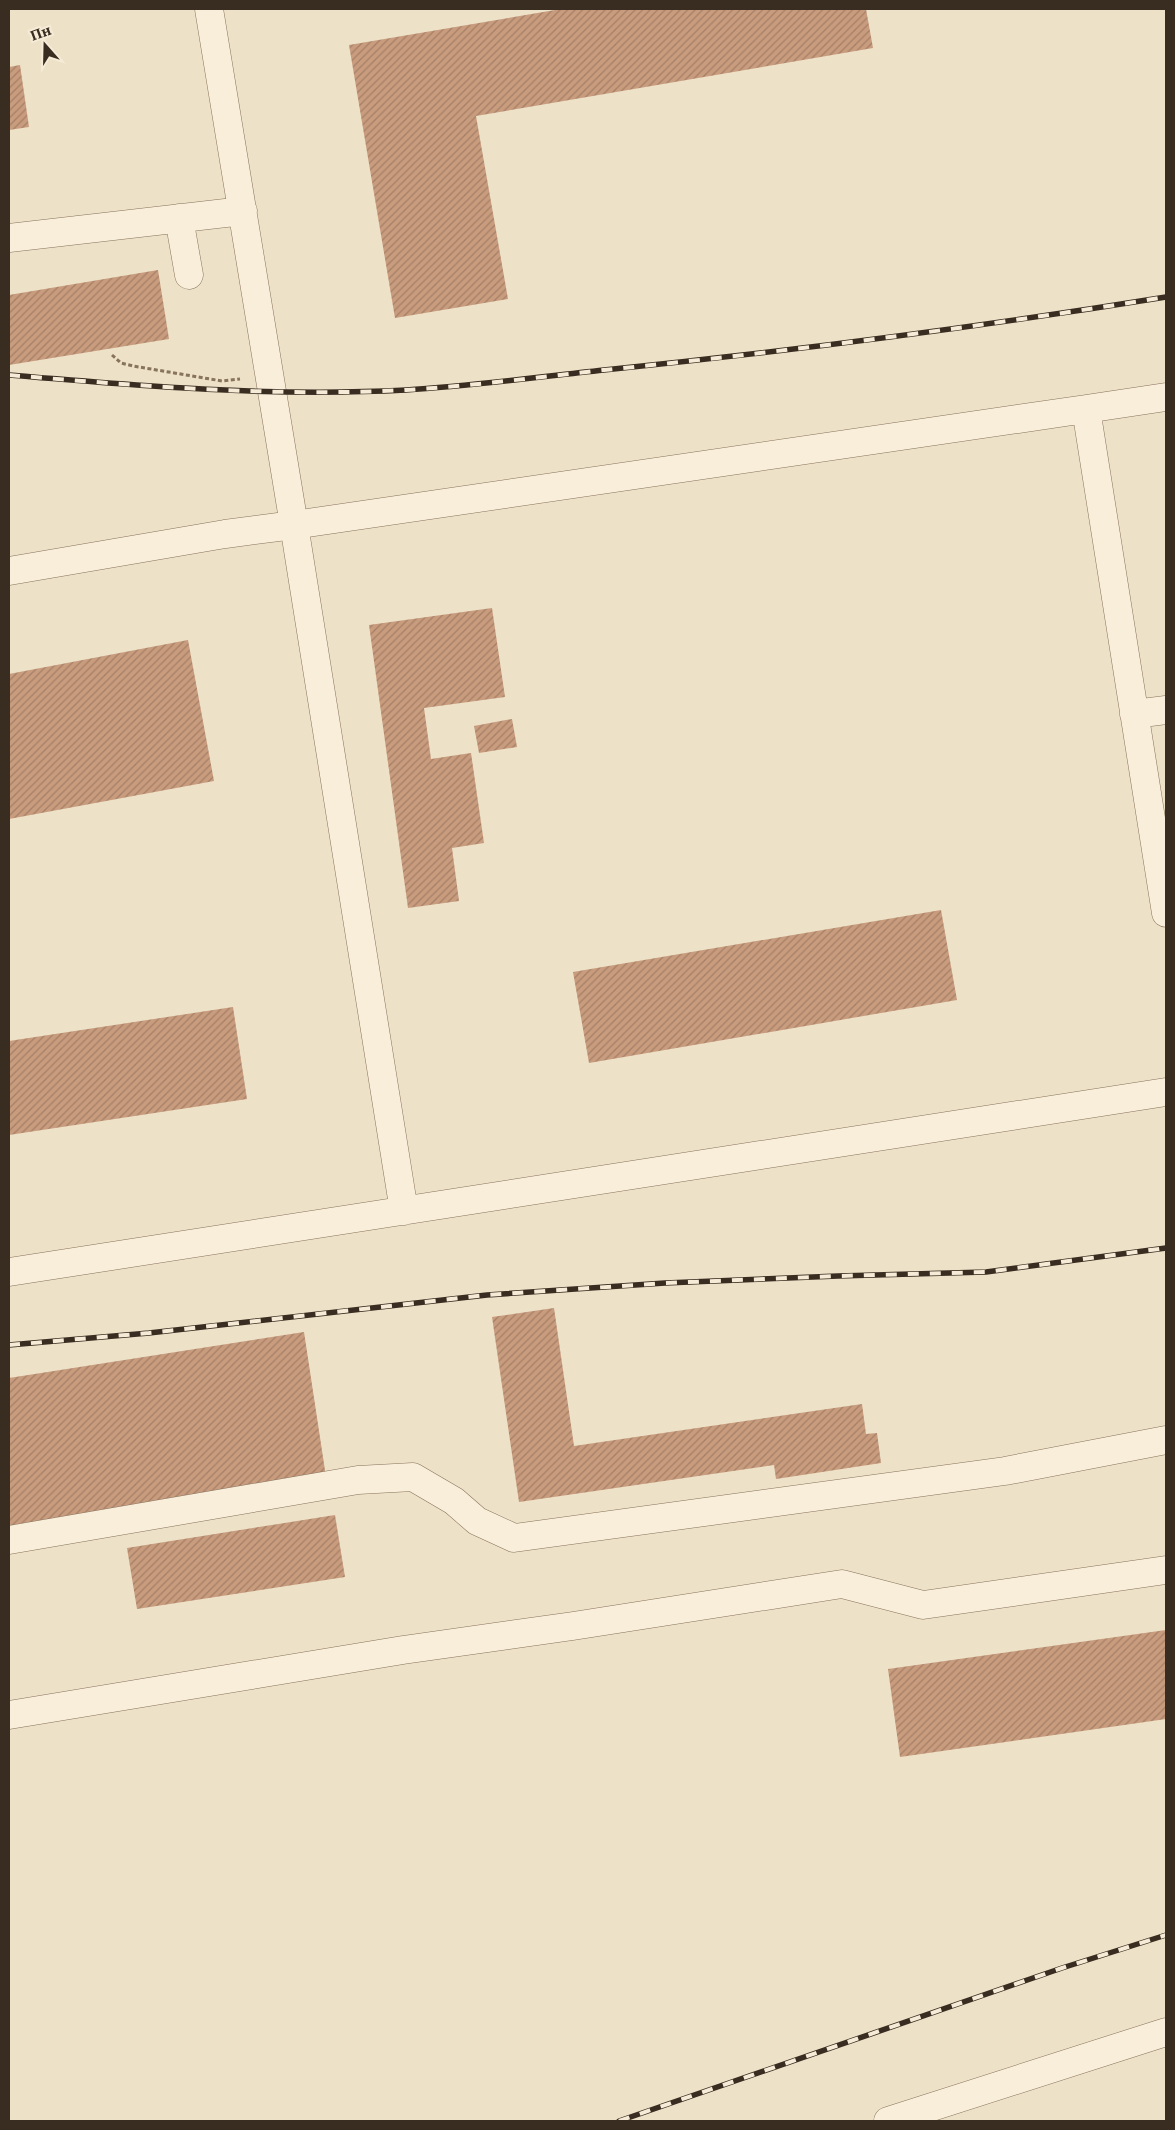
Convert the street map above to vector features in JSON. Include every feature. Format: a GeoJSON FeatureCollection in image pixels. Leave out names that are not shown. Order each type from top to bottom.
{"type":"FeatureCollection","features":[{"type":"Feature","properties":{"kind":"street"},"geometry":{"type":"LineString","coordinates":[[209,9],[274,399],[404,1211]]}},
{"type":"Feature","properties":{"kind":"street"},"geometry":{"type":"LineString","coordinates":[[9,238],[243,211]]}},
{"type":"Feature","properties":{"kind":"street"},"geometry":{"type":"LineString","coordinates":[[179,218],[189,276]]}},
{"type":"Feature","properties":{"kind":"street"},"geometry":{"type":"LineString","coordinates":[[9,571],[225,534],[1166,397]]}},
{"type":"Feature","properties":{"kind":"street"},"geometry":{"type":"LineString","coordinates":[[1086,409],[1166,913]]}},
{"type":"Feature","properties":{"kind":"street"},"geometry":{"type":"LineString","coordinates":[[1134,714],[1166,710]]}},
{"type":"Feature","properties":{"kind":"street"},"geometry":{"type":"LineString","coordinates":[[9,1272],[1166,1092]]}},
{"type":"Feature","properties":{"kind":"street"},"geometry":{"type":"LineString","coordinates":[[9,1540],[358,1480],[414,1477],[454,1502],[477,1521],[514,1538],[1005,1471],[1166,1440]]}},
{"type":"Feature","properties":{"kind":"street"},"geometry":{"type":"LineString","coordinates":[[9,1715],[394,1651],[573,1626],[842,1584],[923,1605],[1166,1570]]}},
{"type":"Feature","properties":{"kind":"street"},"geometry":{"type":"LineString","coordinates":[[888,2121],[1166,2032]]}},
{"type":"Feature","properties":{"kind":"path"},"geometry":{"type":"LineString","coordinates":[[112,355],[121,363],[132,366],[222,381],[240,379],[252,384],[262,395],[274,399]]}},
{"type":"Feature","properties":{"kind":"building"},"geometry":{"type":"Polygon","coordinates":[[[561,9],[866,9],[873,48],[476,116],[508,299],[395,318],[349,45],[561,9]]]}},
{"type":"Feature","properties":{"kind":"building"},"geometry":{"type":"Polygon","coordinates":[[[20,65],[29,127],[9,130],[9,67],[20,65]]]}},
{"type":"Feature","properties":{"kind":"building"},"geometry":{"type":"Polygon","coordinates":[[[158,270],[169,339],[9,365],[9,295],[158,270]]]}},
{"type":"Feature","properties":{"kind":"building"},"geometry":{"type":"Polygon","coordinates":[[[492,608],[505,697],[424,708],[431,759],[471,753],[484,843],[452,848],[459,901],[408,908],[369,625],[492,608]]]}},
{"type":"Feature","properties":{"kind":"building"},"geometry":{"type":"Polygon","coordinates":[[[188,640],[214,781],[9,819],[9,674],[188,640]]]}},
{"type":"Feature","properties":{"kind":"building"},"geometry":{"type":"Polygon","coordinates":[[[512,719],[517,747],[479,753],[474,726],[512,719]]]}},
{"type":"Feature","properties":{"kind":"building"},"geometry":{"type":"Polygon","coordinates":[[[941,910],[957,1000],[589,1063],[573,972],[941,910]]]}},
{"type":"Feature","properties":{"kind":"building"},"geometry":{"type":"Polygon","coordinates":[[[233,1007],[247,1099],[9,1135],[9,1041],[233,1007]]]}},
{"type":"Feature","properties":{"kind":"building"},"geometry":{"type":"Polygon","coordinates":[[[554,1308],[574,1446],[862,1404],[866,1434],[877,1433],[881,1463],[776,1479],[774,1465],[519,1502],[492,1317],[554,1308]]]}},
{"type":"Feature","properties":{"kind":"building"},"geometry":{"type":"Polygon","coordinates":[[[304,1332],[326,1477],[9,1526],[9,1378],[304,1332]]]}},
{"type":"Feature","properties":{"kind":"building"},"geometry":{"type":"Polygon","coordinates":[[[335,1515],[345,1577],[137,1609],[127,1548],[335,1515]]]}},
{"type":"Feature","properties":{"kind":"building"},"geometry":{"type":"Polygon","coordinates":[[[1166,1630],[1166,1719],[900,1757],[888,1669],[1166,1630]]]}},
{"type":"Feature","properties":{"kind":"railway"},"geometry":{"type":"LineString","coordinates":[[9,375],[257,391],[356,392],[406,390],[480,384],[815,346],[956,328],[1166,297]]}},
{"type":"Feature","properties":{"kind":"railway"},"geometry":{"type":"LineString","coordinates":[[9,1345],[149,1333],[487,1295],[665,1283],[986,1272],[1166,1248]]}},
{"type":"Feature","properties":{"kind":"railway"},"geometry":{"type":"LineString","coordinates":[[619,2121],[1062,1968],[1166,1935]]}}]}
